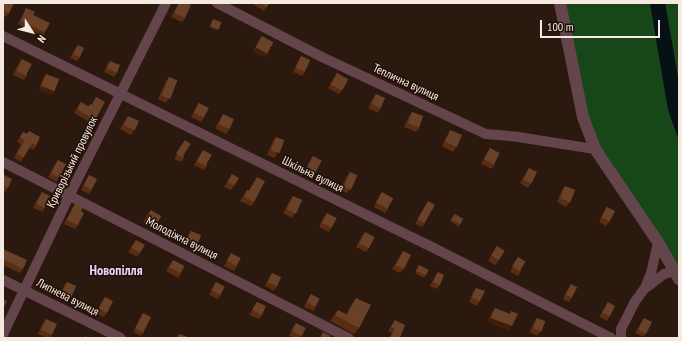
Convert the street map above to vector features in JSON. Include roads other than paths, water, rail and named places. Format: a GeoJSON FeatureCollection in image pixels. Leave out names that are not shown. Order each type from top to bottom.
{"type":"FeatureCollection","features":[{"type":"Feature","properties":{"kind":"street","name":"Криворізький провулок"},"geometry":{"type":"LineString","coordinates":[[3,334],[69,196],[166,3]]}},
{"type":"Feature","properties":{"kind":"street","name":"Теплична вулиця"},"geometry":{"type":"LineString","coordinates":[[217,3],[322,57],[486,134],[518,137],[595,149]]}},
{"type":"Feature","properties":{"kind":"street"},"geometry":{"type":"LineString","coordinates":[[560,3],[582,117],[595,149],[658,242],[677,275],[660,277],[645,288]]}},
{"type":"Feature","properties":{"kind":"street","name":"Шкільна вулиця"},"geometry":{"type":"LineString","coordinates":[[3,36],[426,244],[611,338]]}},
{"type":"Feature","properties":{"kind":"street","name":"Молодіжна вулиця"},"geometry":{"type":"LineString","coordinates":[[3,162],[349,338]]}},
{"type":"Feature","properties":{"kind":"street"},"geometry":{"type":"LineString","coordinates":[[621,338],[621,329],[645,288],[651,273],[658,242]]}},
{"type":"Feature","properties":{"kind":"street","name":"Липнева вулиця"},"geometry":{"type":"LineString","coordinates":[[3,280],[121,338]]}},
{"type":"Feature","properties":{"kind":"district","name":"Новопілля"},"geometry":{"type":"Point","coordinates":[116,270]}}]}
